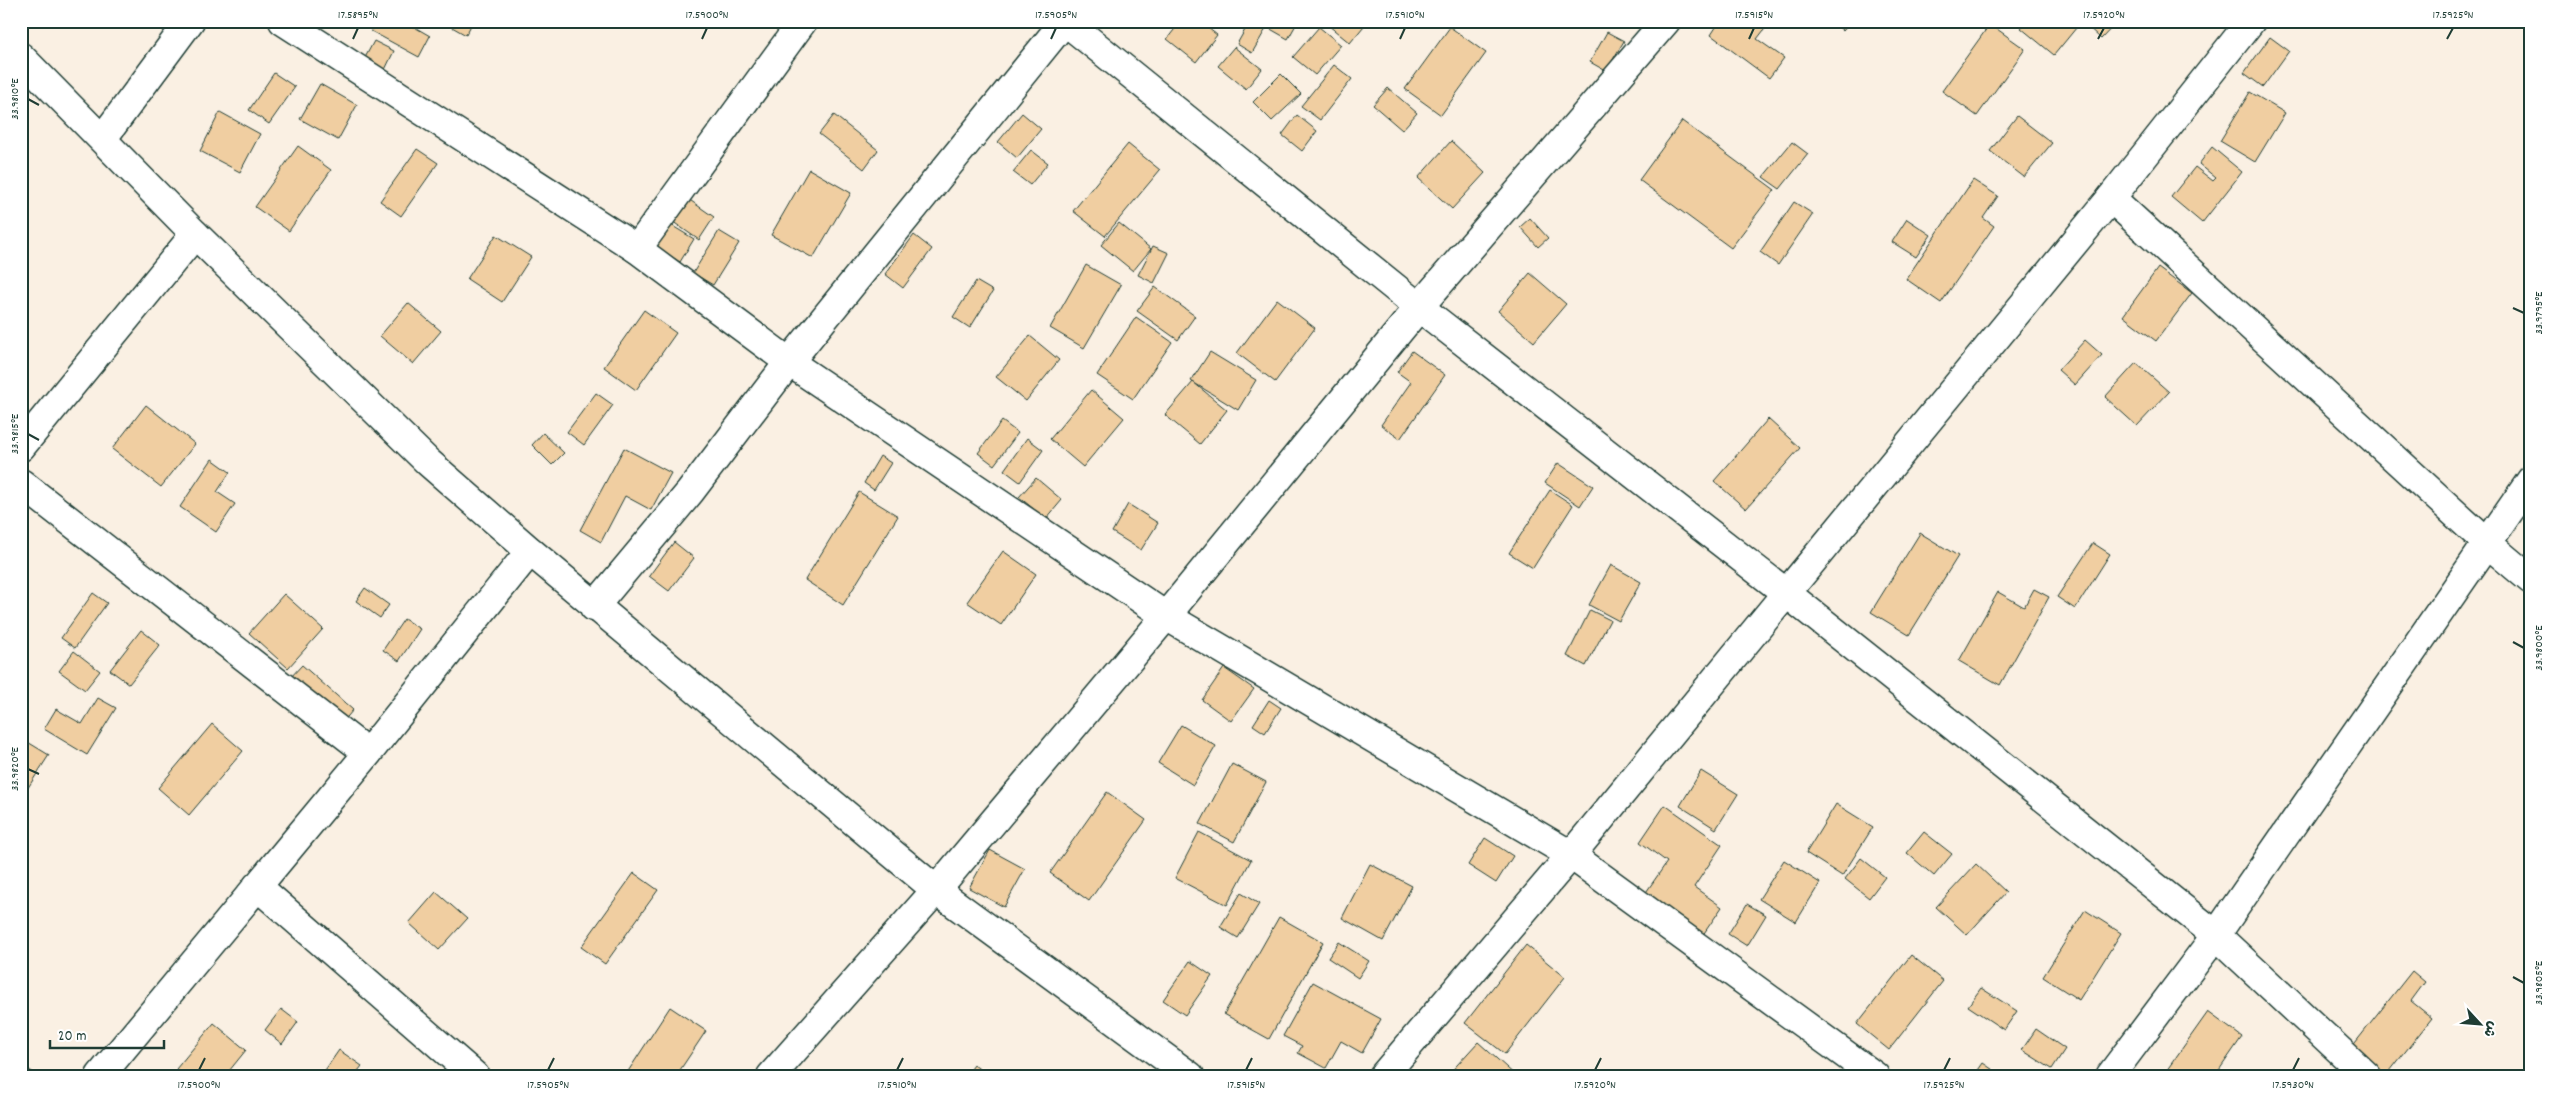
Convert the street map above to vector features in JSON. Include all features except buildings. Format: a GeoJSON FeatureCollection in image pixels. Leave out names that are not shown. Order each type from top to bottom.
{"type":"FeatureCollection","features":[{"type":"Feature","properties":{"kind":"street"},"geometry":{"type":"LineString","coordinates":[[103,138],[190,21]]}},
{"type":"Feature","properties":{"kind":"street"},"geometry":{"type":"LineString","coordinates":[[283,21],[637,249],[789,362],[1166,616],[1571,855],[1875,1076]]}},
{"type":"Feature","properties":{"kind":"street"},"geometry":{"type":"LineString","coordinates":[[637,249],[803,21]]}},
{"type":"Feature","properties":{"kind":"street"},"geometry":{"type":"LineString","coordinates":[[594,607],[690,492],[789,362],[1065,21],[1419,307],[1785,592],[2216,935],[2367,1076]]}},
{"type":"Feature","properties":{"kind":"street"},"geometry":{"type":"LineString","coordinates":[[771,1076],[936,890],[1166,616],[1419,307],[1666,21]]}},
{"type":"Feature","properties":{"kind":"street"},"geometry":{"type":"LineString","coordinates":[[1383,1076],[1571,855],[1785,592],[2111,198],[2244,24]]}},
{"type":"Feature","properties":{"kind":"street"},"geometry":{"type":"LineString","coordinates":[[21,57],[103,138],[195,234],[428,462],[530,552],[936,890],[1190,1076]]}},
{"type":"Feature","properties":{"kind":"street"},"geometry":{"type":"LineString","coordinates":[[2111,198],[2487,543],[2531,580]]}},
{"type":"Feature","properties":{"kind":"street"},"geometry":{"type":"LineString","coordinates":[[21,447],[195,234]]}},
{"type":"Feature","properties":{"kind":"street"},"geometry":{"type":"LineString","coordinates":[[2110,1076],[2216,935],[2531,480]]}},
{"type":"Feature","properties":{"kind":"street"},"geometry":{"type":"LineString","coordinates":[[21,483],[368,753]]}},
{"type":"Feature","properties":{"kind":"street"},"geometry":{"type":"LineString","coordinates":[[100,1076],[368,753],[530,552]]}},
{"type":"Feature","properties":{"kind":"street"},"geometry":{"type":"LineString","coordinates":[[257,886],[475,1076]]}}]}
